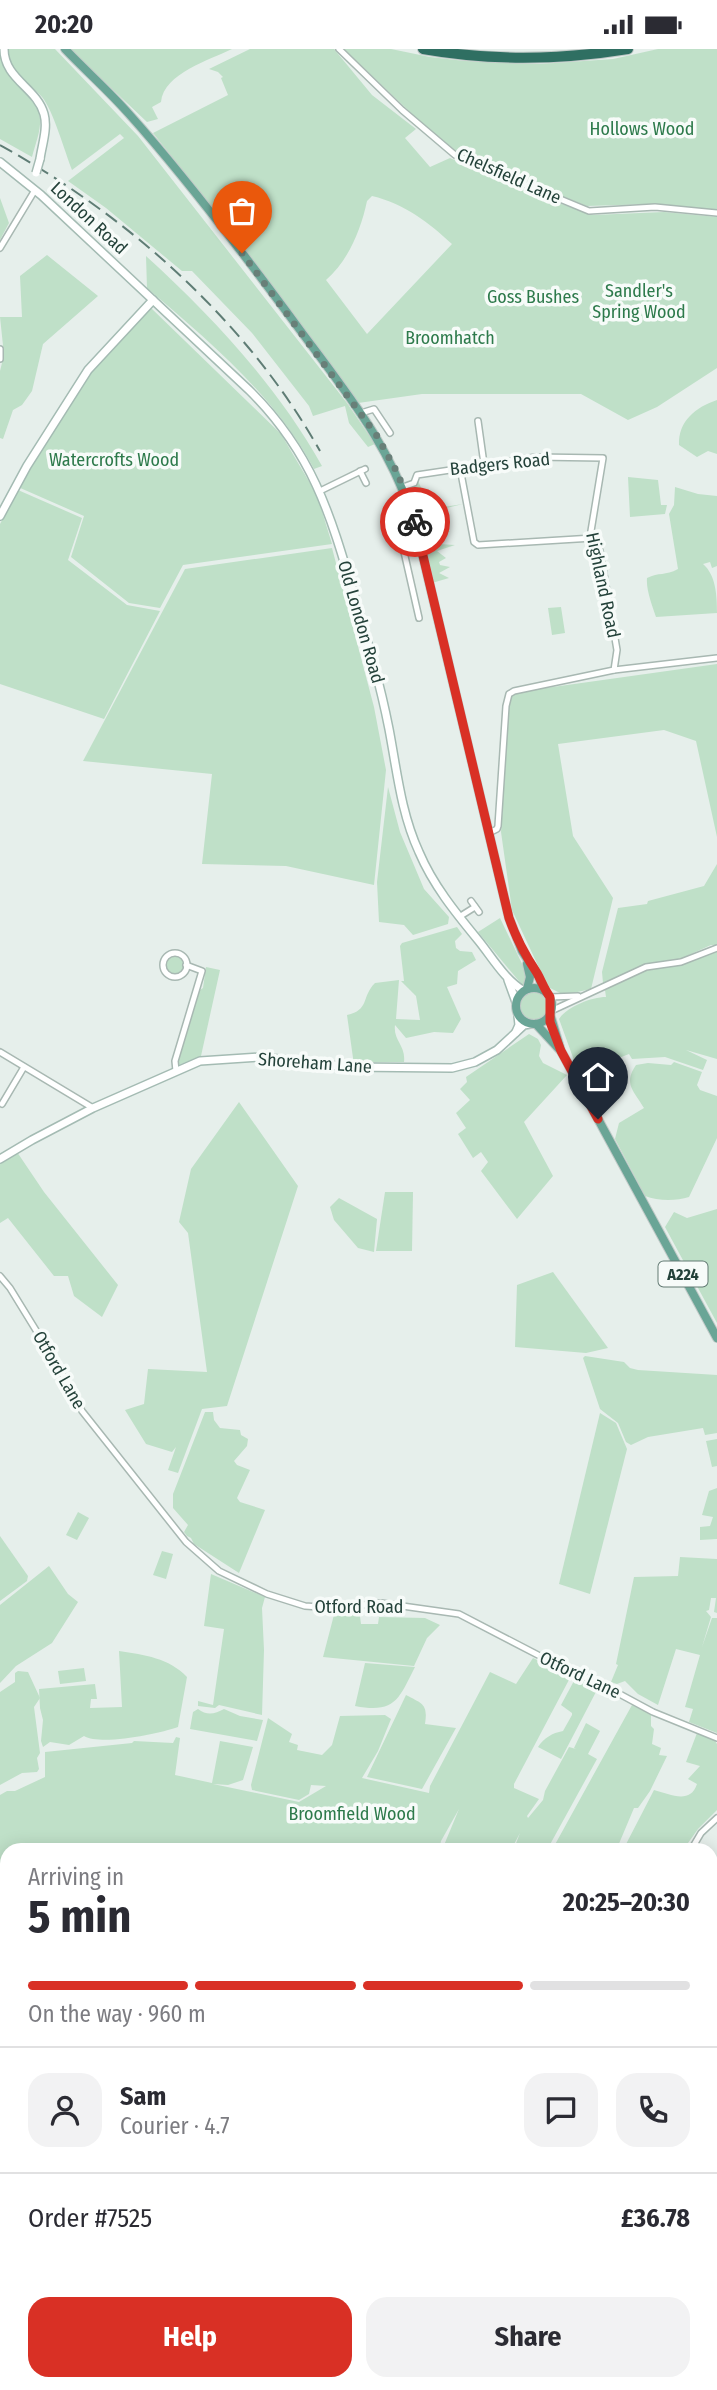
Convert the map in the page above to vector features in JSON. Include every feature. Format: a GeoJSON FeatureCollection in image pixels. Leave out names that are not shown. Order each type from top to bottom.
{"type":"FeatureCollection","features":[{"type":"Feature","properties":{"kind":"highway"},"geometry":{"type":"LineString","coordinates":[[423,49],[486,57],[530,58],[575,56],[628,49]]}},
{"type":"Feature","properties":{"kind":"main road"},"geometry":{"type":"LineString","coordinates":[[65,49],[120,104],[262,278],[388,454],[403,487],[422,550],[509,918],[527,961],[530,977],[516,1002],[518,1016],[533,1024],[544,1021],[551,1013],[547,993],[527,961]]}},
{"type":"Feature","properties":{"kind":"main road"},"geometry":{"type":"LineString","coordinates":[[525,990],[536,988],[547,993]]}},
{"type":"Feature","properties":{"kind":"main road","name":"A224"},"geometry":{"type":"LineString","coordinates":[[551,1013],[561,1051],[717,1338]]}},
{"type":"Feature","properties":{"kind":"main road","name":"A224"},"geometry":{"type":"LineString","coordinates":[[533,1024],[561,1051]]}},
{"type":"Feature","properties":{"kind":"street"},"geometry":{"type":"LineString","coordinates":[[0,248],[32,187],[40,159],[45,123],[38,102],[9,69],[4,49]]}},
{"type":"Feature","properties":{"kind":"street","name":"Chelsfield Lane"},"geometry":{"type":"LineString","coordinates":[[339,49],[402,110],[455,155],[589,211],[654,207],[717,213]]}},
{"type":"Feature","properties":{"kind":"street","name":"London Road"},"geometry":{"type":"LineString","coordinates":[[0,162],[32,187],[153,300]]}},
{"type":"Feature","properties":{"kind":"street"},"geometry":{"type":"LineString","coordinates":[[0,516],[27,466],[88,370],[153,300]]}},
{"type":"Feature","properties":{"kind":"street","name":"Old London Road"},"geometry":{"type":"LineString","coordinates":[[153,300],[269,411],[295,445],[320,491],[334,527],[375,670],[406,820],[428,870],[459,917],[508,979],[525,990]]}},
{"type":"Feature","properties":{"kind":"street"},"geometry":{"type":"LineString","coordinates":[[0,349],[0,359]]}},
{"type":"Feature","properties":{"kind":"street"},"geometry":{"type":"LineString","coordinates":[[361,413],[374,409],[390,433]]}},
{"type":"Feature","properties":{"kind":"street"},"geometry":{"type":"LineString","coordinates":[[478,421],[484,464]]}},
{"type":"Feature","properties":{"kind":"street","name":"Badgers Road"},"geometry":{"type":"LineString","coordinates":[[403,487],[414,483],[417,475],[484,464],[536,457],[603,458]]}},
{"type":"Feature","properties":{"kind":"street","name":"Highland Road"},"geometry":{"type":"LineString","coordinates":[[603,458],[591,518],[593,538],[600,551],[617,650],[614,670]]}},
{"type":"Feature","properties":{"kind":"street"},"geometry":{"type":"LineString","coordinates":[[460,468],[474,542],[478,545],[593,538]]}},
{"type":"Feature","properties":{"kind":"street"},"geometry":{"type":"LineString","coordinates":[[320,491],[363,470],[366,483]]}},
{"type":"Feature","properties":{"kind":"street"},"geometry":{"type":"LineString","coordinates":[[397,520],[419,618]]}},
{"type":"Feature","properties":{"kind":"street"},"geometry":{"type":"LineString","coordinates":[[404,553],[422,550]]}},
{"type":"Feature","properties":{"kind":"street"},"geometry":{"type":"LineString","coordinates":[[489,833],[497,829],[498,825],[509,694],[614,670],[717,658]]}},
{"type":"Feature","properties":{"kind":"street"},"geometry":{"type":"LineString","coordinates":[[459,917],[475,907]]}},
{"type":"Feature","properties":{"kind":"street"},"geometry":{"type":"LineString","coordinates":[[551,1013],[581,996],[603,989],[646,967],[681,962],[717,949]]}},
{"type":"Feature","properties":{"kind":"street"},"geometry":{"type":"LineString","coordinates":[[176,1071],[175,1061],[202,971],[187,965],[184,956],[169,952],[163,971],[179,978],[184,974],[187,965]]}},
{"type":"Feature","properties":{"kind":"street","name":"Old London Road"},"geometry":{"type":"LineString","coordinates":[[508,979],[516,1002]]}},
{"type":"Feature","properties":{"kind":"street"},"geometry":{"type":"LineString","coordinates":[[547,993],[581,996]]}},
{"type":"Feature","properties":{"kind":"street"},"geometry":{"type":"LineString","coordinates":[[516,1033],[518,1016]]}},
{"type":"Feature","properties":{"kind":"street","name":"Shoreham Lane"},"geometry":{"type":"LineString","coordinates":[[0,1159],[93,1108],[200,1061],[261,1057],[348,1067],[452,1068],[475,1062],[533,1024]]}},
{"type":"Feature","properties":{"kind":"street"},"geometry":{"type":"LineString","coordinates":[[0,1052],[93,1108]]}},
{"type":"Feature","properties":{"kind":"street"},"geometry":{"type":"LineString","coordinates":[[2,1104],[24,1067]]}},
{"type":"Feature","properties":{"kind":"street","name":"Otford Lane"},"geometry":{"type":"LineString","coordinates":[[0,1276],[61,1371],[82,1411],[123,1461]]}},
{"type":"Feature","properties":{"kind":"street","name":"Otford Road"},"geometry":{"type":"LineString","coordinates":[[123,1461],[186,1542],[219,1571],[267,1594],[305,1607],[334,1608],[381,1603],[443,1610]]}},
{"type":"Feature","properties":{"kind":"street","name":"Otford Lane"},"geometry":{"type":"LineString","coordinates":[[443,1610],[459,1613],[653,1712],[717,1738]]}},
{"type":"Feature","properties":{"kind":"street"},"geometry":{"type":"LineString","coordinates":[[695,1843],[701,1833],[717,1818]]}},
{"type":"Feature","properties":{"kind":"green space"},"geometry":{"type":"Polygon","coordinates":[[[0,49],[7,71],[38,111],[40,128],[32,157],[0,139],[0,49]]]}},
{"type":"Feature","properties":{"kind":"green space"},"geometry":{"type":"Polygon","coordinates":[[[6,49],[55,49],[138,136],[347,403],[375,444],[368,447],[349,423],[345,406],[313,416],[309,406],[252,333],[192,271],[182,271],[106,208],[68,181],[124,138],[120,134],[72,170],[46,103],[10,64],[6,49]]]}},
{"type":"Feature","properties":{"kind":"green space"},"geometry":{"type":"Polygon","coordinates":[[[70,49],[232,49],[179,75],[164,92],[161,102],[152,107],[158,119],[147,122],[70,49]]]}},
{"type":"Feature","properties":{"kind":"green space","name":"Goss Bushes"},"geometry":{"type":"Polygon","coordinates":[[[250,49],[334,49],[372,95],[416,129],[405,138],[430,167],[450,158],[536,195],[593,215],[664,212],[717,217],[717,368],[657,407],[628,420],[581,394],[422,394],[358,403],[236,237],[153,133],[228,95],[221,78],[223,77],[209,69],[250,49]],[[372,196],[367,201],[352,244],[341,264],[326,280],[367,334],[452,244],[415,215],[384,199],[372,196]]]}},
{"type":"Feature","properties":{"kind":"green space","name":"Hollows Wood"},"geometry":{"type":"Polygon","coordinates":[[[344,49],[391,49],[465,61],[540,64],[613,59],[658,49],[717,49],[717,211],[652,204],[587,206],[485,165],[457,152],[412,114],[344,49]]]}},
{"type":"Feature","properties":{"kind":"green space"},"geometry":{"type":"Polygon","coordinates":[[[0,198],[9,223],[0,240],[0,198]]]}},
{"type":"Feature","properties":{"kind":"green space"},"geometry":{"type":"Polygon","coordinates":[[[47,255],[98,296],[43,344],[32,391],[22,405],[13,410],[3,439],[0,438],[0,371],[4,355],[0,317],[22,317],[20,276],[47,255]]]}},
{"type":"Feature","properties":{"kind":"green space"},"geometry":{"type":"Polygon","coordinates":[[[146,256],[219,328],[264,380],[322,466],[314,469],[280,417],[239,371],[147,288],[146,256]]]}},
{"type":"Feature","properties":{"kind":"green space","name":"Watercrofts Wood"},"geometry":{"type":"Polygon","coordinates":[[[151,308],[281,434],[317,495],[332,544],[183,565],[160,608],[129,603],[71,557],[84,516],[18,487],[91,372],[151,308]]]}},
{"type":"Feature","properties":{"kind":"green space"},"geometry":{"type":"Polygon","coordinates":[[[717,400],[717,454],[708,451],[697,457],[679,445],[679,436],[685,422],[695,411],[717,400]]]}},
{"type":"Feature","properties":{"kind":"green space"},"geometry":{"type":"Polygon","coordinates":[[[628,477],[658,480],[661,505],[667,505],[665,514],[630,517],[628,477]]]}},
{"type":"Feature","properties":{"kind":"green space"},"geometry":{"type":"Polygon","coordinates":[[[418,481],[431,509],[463,504],[430,512],[431,519],[446,519],[433,524],[434,531],[450,531],[436,539],[438,544],[455,545],[437,551],[446,558],[439,562],[440,565],[450,567],[439,573],[449,578],[432,583],[409,490],[416,486],[418,481]]]}},
{"type":"Feature","properties":{"kind":"green space"},"geometry":{"type":"Polygon","coordinates":[[[675,487],[717,496],[717,566],[712,568],[710,562],[703,564],[713,580],[717,613],[656,617],[653,608],[647,578],[678,569],[669,514],[674,505],[675,487]]]}},
{"type":"Feature","properties":{"kind":"green space"},"geometry":{"type":"Polygon","coordinates":[[[18,490],[82,518],[68,560],[127,605],[160,611],[104,719],[0,684],[0,524],[18,490]]]}},
{"type":"Feature","properties":{"kind":"green space"},"geometry":{"type":"Polygon","coordinates":[[[332,548],[374,707],[386,770],[374,885],[286,866],[202,864],[212,774],[83,761],[185,569],[332,548]]]}},
{"type":"Feature","properties":{"kind":"green space"},"geometry":{"type":"Polygon","coordinates":[[[561,607],[565,633],[552,635],[548,608],[561,607]]]}},
{"type":"Feature","properties":{"kind":"green space"},"geometry":{"type":"Polygon","coordinates":[[[717,664],[717,837],[696,741],[664,730],[558,744],[573,836],[613,898],[591,989],[564,995],[548,987],[512,910],[501,832],[510,693],[717,664]]]}},
{"type":"Feature","properties":{"kind":"green space"},"geometry":{"type":"Polygon","coordinates":[[[388,787],[400,832],[424,889],[449,917],[448,924],[413,935],[404,925],[379,922],[377,882],[388,787]]]}},
{"type":"Feature","properties":{"kind":"green space"},"geometry":{"type":"Polygon","coordinates":[[[717,864],[717,945],[711,945],[680,959],[645,965],[603,983],[602,972],[618,908],[647,904],[648,901],[704,886],[717,864]]]}},
{"type":"Feature","properties":{"kind":"green space"},"geometry":{"type":"Polygon","coordinates":[[[500,918],[526,972],[523,986],[478,932],[500,918]]]}},
{"type":"Feature","properties":{"kind":"green space"},"geometry":{"type":"Polygon","coordinates":[[[457,927],[462,934],[455,941],[456,948],[472,952],[476,960],[458,971],[457,984],[447,987],[461,1019],[453,1033],[434,1032],[406,1038],[395,1025],[404,1062],[367,1062],[367,1065],[354,1065],[347,1015],[359,1010],[375,983],[399,980],[396,1019],[420,1020],[416,996],[401,981],[404,981],[400,946],[402,943],[457,927]]]}},
{"type":"Feature","properties":{"kind":"green space"},"geometry":{"type":"Polygon","coordinates":[[[717,951],[717,1059],[686,1050],[707,1060],[703,1070],[665,1057],[632,1059],[629,1054],[611,1061],[596,1080],[586,1084],[575,1063],[559,1019],[580,1003],[606,997],[605,990],[647,970],[682,964],[717,951]]]}},
{"type":"Feature","properties":{"kind":"green space"},"geometry":{"type":"Polygon","coordinates":[[[171,955],[179,955],[185,965],[179,975],[171,975],[165,969],[165,961],[171,955]]]}},
{"type":"Feature","properties":{"kind":"green space"},"geometry":{"type":"Polygon","coordinates":[[[206,967],[220,970],[201,1056],[176,1066],[197,992],[203,988],[206,967]]]}},
{"type":"Feature","properties":{"kind":"green space"},"geometry":{"type":"Polygon","coordinates":[[[534,991],[545,995],[549,1006],[545,1017],[534,1021],[523,1017],[519,1006],[523,995],[534,991]]]}},
{"type":"Feature","properties":{"kind":"green space"},"geometry":{"type":"Polygon","coordinates":[[[529,1034],[538,1039],[541,1045],[539,1056],[543,1063],[567,1075],[524,1122],[553,1176],[517,1219],[481,1171],[488,1162],[481,1152],[473,1158],[458,1134],[466,1128],[456,1113],[470,1100],[460,1089],[467,1082],[466,1077],[529,1034]]]}},
{"type":"Feature","properties":{"kind":"green space"},"geometry":{"type":"Polygon","coordinates":[[[674,1062],[702,1072],[697,1085],[700,1090],[717,1096],[717,1138],[689,1197],[661,1200],[645,1196],[615,1139],[619,1123],[644,1108],[630,1082],[636,1065],[671,1065],[674,1062]]]}},
{"type":"Feature","properties":{"kind":"green space"},"geometry":{"type":"Polygon","coordinates":[[[239,1102],[298,1186],[227,1406],[202,1409],[178,1473],[168,1470],[176,1447],[172,1452],[146,1444],[125,1410],[144,1404],[148,1369],[207,1372],[188,1233],[179,1222],[191,1169],[239,1102]]]}},
{"type":"Feature","properties":{"kind":"green space"},"geometry":{"type":"Polygon","coordinates":[[[17,1152],[44,1192],[118,1285],[102,1317],[74,1296],[68,1276],[54,1276],[8,1218],[0,1223],[0,1163],[17,1152]]]}},
{"type":"Feature","properties":{"kind":"green space"},"geometry":{"type":"Polygon","coordinates":[[[385,1192],[413,1192],[412,1251],[376,1251],[385,1192]]]}},
{"type":"Feature","properties":{"kind":"green space"},"geometry":{"type":"Polygon","coordinates":[[[339,1198],[377,1219],[374,1252],[358,1248],[334,1220],[330,1207],[339,1198]]]}},
{"type":"Feature","properties":{"kind":"green space"},"geometry":{"type":"Polygon","coordinates":[[[717,1209],[717,1323],[665,1227],[674,1212],[687,1218],[717,1209]]]}},
{"type":"Feature","properties":{"kind":"green space"},"geometry":{"type":"Polygon","coordinates":[[[553,1272],[608,1348],[586,1353],[515,1347],[517,1285],[553,1272]]]}},
{"type":"Feature","properties":{"kind":"green space"},"geometry":{"type":"Polygon","coordinates":[[[585,1356],[624,1362],[630,1368],[638,1370],[717,1375],[717,1433],[705,1435],[703,1428],[648,1437],[631,1445],[626,1442],[618,1423],[600,1409],[583,1358],[585,1356]]]}},
{"type":"Feature","properties":{"kind":"green space"},"geometry":{"type":"Polygon","coordinates":[[[205,1412],[213,1412],[214,1420],[220,1428],[240,1430],[241,1435],[248,1439],[247,1446],[234,1461],[250,1470],[237,1498],[240,1502],[265,1510],[239,1573],[194,1544],[184,1532],[188,1525],[173,1508],[173,1494],[205,1412]]]}},
{"type":"Feature","properties":{"kind":"green space"},"geometry":{"type":"Polygon","coordinates":[[[600,1413],[616,1423],[627,1449],[590,1594],[559,1584],[600,1413]]]}},
{"type":"Feature","properties":{"kind":"green space"},"geometry":{"type":"Polygon","coordinates":[[[717,1439],[717,1466],[712,1467],[706,1441],[717,1439]]]}},
{"type":"Feature","properties":{"kind":"green space"},"geometry":{"type":"Polygon","coordinates":[[[717,1488],[717,1539],[700,1540],[700,1527],[710,1526],[713,1517],[702,1515],[709,1491],[717,1488]]]}},
{"type":"Feature","properties":{"kind":"green space"},"geometry":{"type":"Polygon","coordinates":[[[78,1512],[89,1518],[77,1540],[66,1535],[78,1512]]]}},
{"type":"Feature","properties":{"kind":"green space"},"geometry":{"type":"Polygon","coordinates":[[[0,1536],[28,1576],[27,1581],[0,1601],[0,1536]]]}},
{"type":"Feature","properties":{"kind":"green space"},"geometry":{"type":"Polygon","coordinates":[[[162,1551],[173,1554],[166,1579],[153,1575],[162,1551]]]}},
{"type":"Feature","properties":{"kind":"green space"},"geometry":{"type":"Polygon","coordinates":[[[680,1557],[717,1559],[717,1613],[714,1612],[716,1598],[711,1598],[709,1610],[706,1611],[711,1617],[702,1647],[712,1618],[717,1618],[717,1733],[689,1722],[693,1709],[685,1707],[700,1655],[676,1649],[658,1705],[638,1694],[625,1681],[617,1684],[611,1682],[618,1665],[616,1664],[634,1577],[678,1576],[680,1557]]]}},
{"type":"Feature","properties":{"kind":"green space"},"geometry":{"type":"Polygon","coordinates":[[[49,1566],[68,1594],[78,1602],[52,1643],[16,1666],[0,1683],[0,1605],[49,1566]]]}},
{"type":"Feature","properties":{"kind":"green space"},"geometry":{"type":"Polygon","coordinates":[[[211,1574],[265,1597],[262,1608],[262,1715],[219,1705],[215,1708],[198,1706],[198,1701],[213,1705],[224,1629],[204,1626],[211,1574]]]}},
{"type":"Feature","properties":{"kind":"green space"},"geometry":{"type":"Polygon","coordinates":[[[359,1609],[361,1624],[378,1624],[379,1617],[425,1618],[440,1625],[427,1638],[414,1666],[323,1657],[335,1611],[359,1609]]]}},
{"type":"Feature","properties":{"kind":"green space"},"geometry":{"type":"Polygon","coordinates":[[[119,1651],[164,1661],[187,1677],[178,1727],[144,1736],[116,1739],[92,1739],[84,1736],[69,1745],[50,1742],[43,1747],[39,1689],[95,1684],[97,1699],[91,1699],[90,1708],[122,1707],[119,1651]]]}},
{"type":"Feature","properties":{"kind":"green space","name":"Broomfield Wood"},"geometry":{"type":"Polygon","coordinates":[[[533,1658],[571,1676],[514,1784],[514,1788],[539,1799],[528,1818],[543,1800],[545,1791],[569,1747],[576,1749],[574,1748],[586,1723],[600,1731],[588,1754],[597,1759],[551,1843],[516,1843],[520,1833],[515,1843],[445,1843],[459,1809],[441,1843],[0,1843],[0,1795],[45,1777],[45,1752],[134,1741],[173,1743],[176,1737],[180,1738],[175,1775],[212,1783],[220,1741],[253,1747],[243,1780],[228,1785],[213,1784],[299,1802],[326,1786],[311,1785],[309,1794],[299,1800],[252,1790],[268,1718],[292,1734],[289,1742],[298,1745],[297,1750],[322,1755],[332,1745],[340,1716],[385,1715],[391,1719],[378,1751],[362,1778],[429,1793],[430,1786],[490,1672],[516,1684],[533,1658]]]}},
{"type":"Feature","properties":{"kind":"green space"},"geometry":{"type":"Polygon","coordinates":[[[365,1663],[415,1667],[394,1701],[379,1708],[369,1708],[355,1706],[365,1663]]]}},
{"type":"Feature","properties":{"kind":"green space"},"geometry":{"type":"Polygon","coordinates":[[[84,1668],[86,1681],[60,1684],[58,1671],[84,1668]]]}},
{"type":"Feature","properties":{"kind":"green space"},"geometry":{"type":"Polygon","coordinates":[[[28,1672],[40,1698],[34,1707],[40,1753],[37,1758],[39,1769],[37,1772],[22,1773],[0,1785],[0,1692],[15,1682],[15,1673],[28,1672]]]}},
{"type":"Feature","properties":{"kind":"green space"},"geometry":{"type":"Polygon","coordinates":[[[578,1678],[598,1688],[561,1759],[538,1747],[549,1736],[563,1731],[572,1713],[561,1705],[578,1678]]]}},
{"type":"Feature","properties":{"kind":"green space"},"geometry":{"type":"Polygon","coordinates":[[[406,1695],[425,1708],[425,1724],[456,1728],[422,1789],[367,1777],[406,1695]]]}},
{"type":"Feature","properties":{"kind":"green space"},"geometry":{"type":"Polygon","coordinates":[[[632,1705],[651,1714],[651,1726],[654,1729],[652,1744],[661,1748],[659,1755],[667,1756],[650,1791],[638,1808],[634,1808],[619,1843],[556,1843],[632,1705]]]}},
{"type":"Feature","properties":{"kind":"green space"},"geometry":{"type":"Polygon","coordinates":[[[198,1709],[211,1713],[224,1709],[240,1716],[263,1720],[257,1741],[190,1729],[193,1712],[198,1709]]]}},
{"type":"Feature","properties":{"kind":"green space"},"geometry":{"type":"Polygon","coordinates":[[[697,1733],[717,1744],[717,1810],[688,1843],[627,1843],[654,1790],[685,1796],[694,1790],[697,1784],[688,1779],[700,1766],[686,1762],[697,1733]]]}},
{"type":"Feature","properties":{"kind":"railway"},"geometry":{"type":"LineString","coordinates":[[0,145],[48,173],[94,205],[139,239],[181,276],[221,316],[257,358],[291,403],[320,451]]}},
{"type":"Feature","properties":{"kind":"way so far"},"geometry":{"type":"LineString","coordinates":[[242,253],[377,436],[398,474],[415,522]]}},
{"type":"Feature","properties":{"kind":"route"},"geometry":{"type":"LineString","coordinates":[[415,522],[509,918],[527,961],[536,972],[543,990],[550,997],[550,1022],[561,1051],[598,1119]]}},
{"type":"Feature","properties":{"kind":"park label","name":"Sandler's Spring Wood"},"geometry":{"type":"Point","coordinates":[639,302]}},
{"type":"Feature","properties":{"kind":"park label","name":"Broomhatch"},"geometry":{"type":"Point","coordinates":[450,338]}}]}
